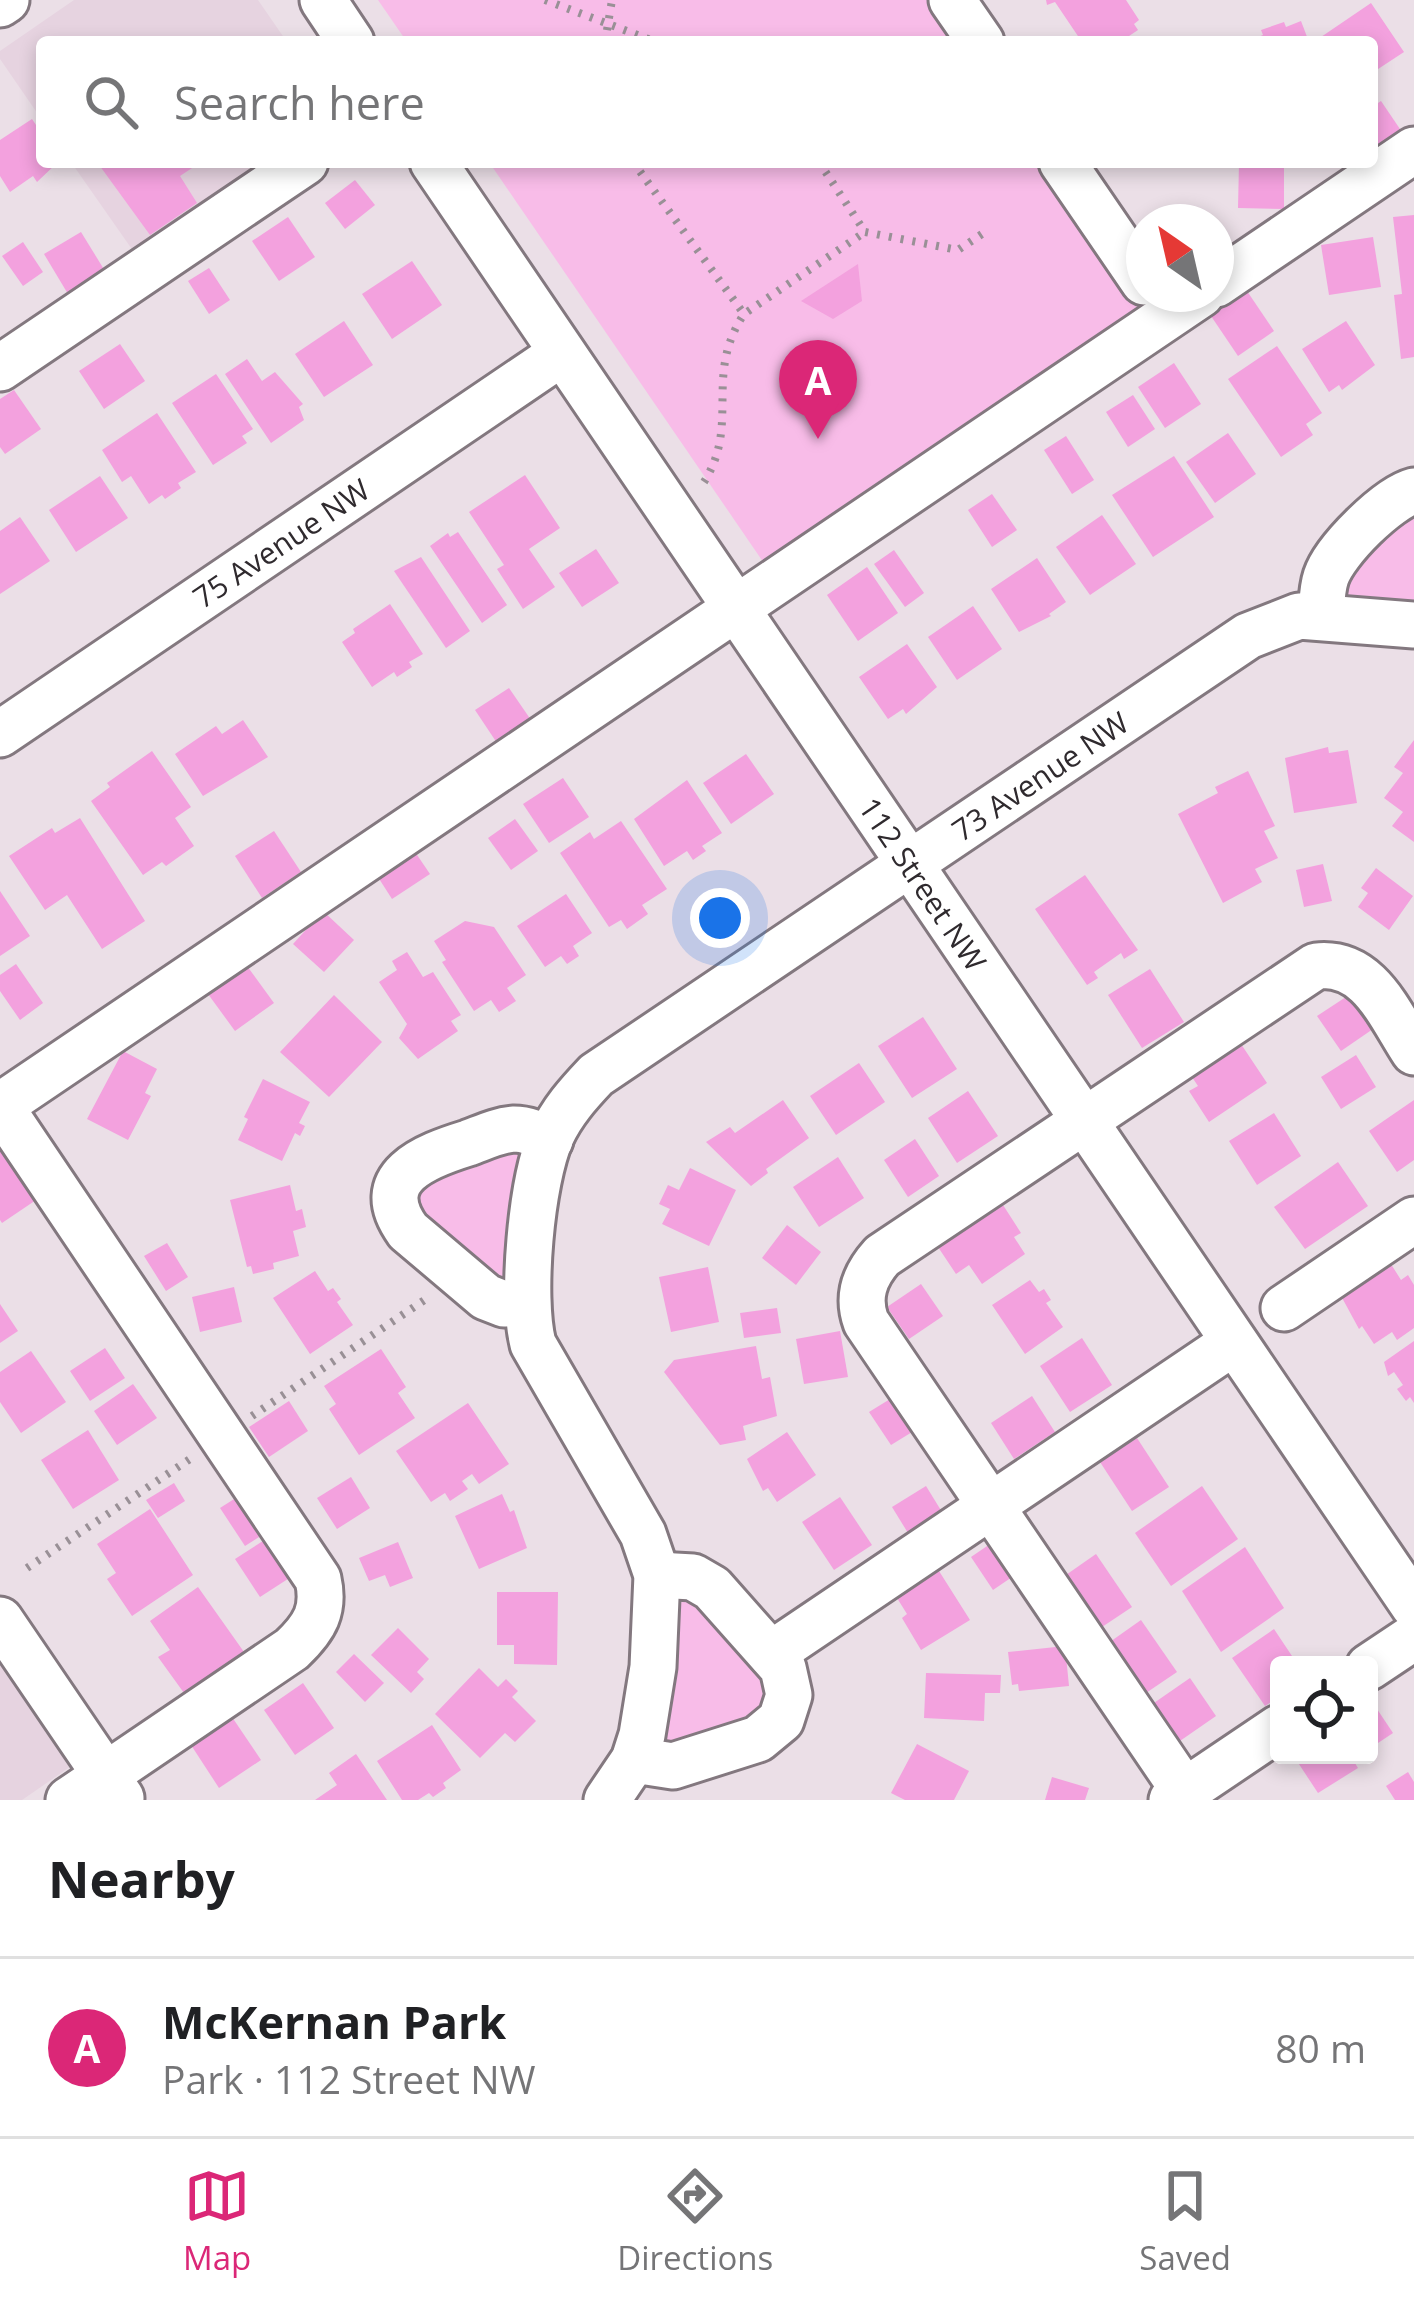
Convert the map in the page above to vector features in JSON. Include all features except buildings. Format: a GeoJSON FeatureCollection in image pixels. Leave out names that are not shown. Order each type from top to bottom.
{"type":"FeatureCollection","features":[{"type":"Feature","properties":{"kind":"street"},"geometry":{"type":"LineString","coordinates":[[323,0],[347,36]]}},
{"type":"Feature","properties":{"kind":"street"},"geometry":{"type":"LineString","coordinates":[[952,0],[977,36]]}},
{"type":"Feature","properties":{"kind":"street"},"geometry":{"type":"LineString","coordinates":[[1234,272],[1414,150]]}},
{"type":"Feature","properties":{"kind":"street"},"geometry":{"type":"LineString","coordinates":[[0,368],[296,168]]}},
{"type":"Feature","properties":{"kind":"street","name":"112 Street NW"},"geometry":{"type":"LineString","coordinates":[[437,168],[1414,1606]]}},
{"type":"Feature","properties":{"kind":"street"},"geometry":{"type":"LineString","coordinates":[[1067,168],[1126,245]]}},
{"type":"Feature","properties":{"kind":"street"},"geometry":{"type":"LineString","coordinates":[[0,1619],[99,1792],[292,1649],[317,1619],[322,1598],[318,1579],[0,1106],[736,608],[1145,312]]}},
{"type":"Feature","properties":{"kind":"street","name":"75 Avenue NW"},"geometry":{"type":"LineString","coordinates":[[0,734],[562,352]]}},
{"type":"Feature","properties":{"kind":"street"},"geometry":{"type":"LineString","coordinates":[[1321,615],[1331,566],[1385,506],[1414,491]]}},
{"type":"Feature","properties":{"kind":"street","name":"73 Avenue NW"},"geometry":{"type":"LineString","coordinates":[[608,1800],[634,1760],[653,1667],[657,1575],[643,1534],[533,1344],[526,1303],[541,1179],[550,1140],[572,1099],[596,1075],[1248,636],[1278,621],[1321,615],[1414,625]]}},
{"type":"Feature","properties":{"kind":"street"},"geometry":{"type":"LineString","coordinates":[[1270,1734],[1178,1796],[866,1322],[861,1308],[865,1280],[882,1256],[1316,966],[1333,964],[1364,977],[1414,1052]]}},
{"type":"Feature","properties":{"kind":"street"},"geometry":{"type":"LineString","coordinates":[[526,1303],[504,1304],[486,1297],[408,1231],[398,1208],[398,1189],[416,1161],[484,1137],[523,1130],[550,1140]]}},
{"type":"Feature","properties":{"kind":"street"},"geometry":{"type":"LineString","coordinates":[[1284,1307],[1414,1220]]}},
{"type":"Feature","properties":{"kind":"street"},"geometry":{"type":"LineString","coordinates":[[771,1654],[1234,1342]]}},
{"type":"Feature","properties":{"kind":"street"},"geometry":{"type":"LineString","coordinates":[[634,1760],[674,1766],[771,1732],[781,1720],[789,1695],[783,1668],[703,1580],[657,1575]]}},
{"type":"Feature","properties":{"kind":"street"},"geometry":{"type":"LineString","coordinates":[[1378,1661],[1414,1637]]}},
{"type":"Feature","properties":{"kind":"path"},"geometry":{"type":"LineString","coordinates":[[544,0],[641,36]]}},
{"type":"Feature","properties":{"kind":"path"},"geometry":{"type":"LineString","coordinates":[[605,36],[612,0]]}},
{"type":"Feature","properties":{"kind":"path"},"geometry":{"type":"LineString","coordinates":[[637,168],[744,314]]}},
{"type":"Feature","properties":{"kind":"path"},"geometry":{"type":"LineString","coordinates":[[823,168],[865,232]]}},
{"type":"Feature","properties":{"kind":"path"},"geometry":{"type":"LineString","coordinates":[[704,482],[721,446],[720,374],[744,314],[865,232],[958,250],[985,232]]}},
{"type":"Feature","properties":{"kind":"shaded area"},"geometry":{"type":"Polygon","coordinates":[[[74,0],[258,0],[283,36],[36,36],[36,111],[0,59],[0,51],[74,0]]]}},
{"type":"Feature","properties":{"kind":"shaded area"},"geometry":{"type":"Polygon","coordinates":[[[378,0],[932,0],[957,36],[403,36],[378,0]]]}},
{"type":"Feature","properties":{"kind":"shaded area"},"geometry":{"type":"Polygon","coordinates":[[[75,168],[265,168],[136,255],[75,168]]]}},
{"type":"Feature","properties":{"kind":"shaded area"},"geometry":{"type":"Polygon","coordinates":[[[493,168],[1048,168],[1126,282],[1126,312],[1142,312],[768,569],[493,168]]]}},
{"type":"Feature","properties":{"kind":"shaded area"},"geometry":{"type":"Polygon","coordinates":[[[1414,512],[1414,605],[1350,600],[1344,591],[1363,557],[1414,512]]]}},
{"type":"Feature","properties":{"kind":"shaded area"},"geometry":{"type":"Polygon","coordinates":[[[509,1151],[525,1152],[511,1280],[502,1282],[424,1218],[417,1205],[424,1182],[509,1151]]]}},
{"type":"Feature","properties":{"kind":"shaded area"},"geometry":{"type":"Polygon","coordinates":[[[684,1599],[696,1605],[762,1680],[764,1701],[757,1714],[663,1746],[676,1668],[677,1609],[684,1599]]]}},
{"type":"Feature","properties":{"kind":"shaded area"},"geometry":{"type":"Polygon","coordinates":[[[0,1659],[74,1764],[22,1800],[0,1800],[0,1659]]]}},
{"type":"Feature","properties":{"kind":"place","name":"McKernan Park"},"geometry":{"type":"Point","coordinates":[818,439]}}]}
